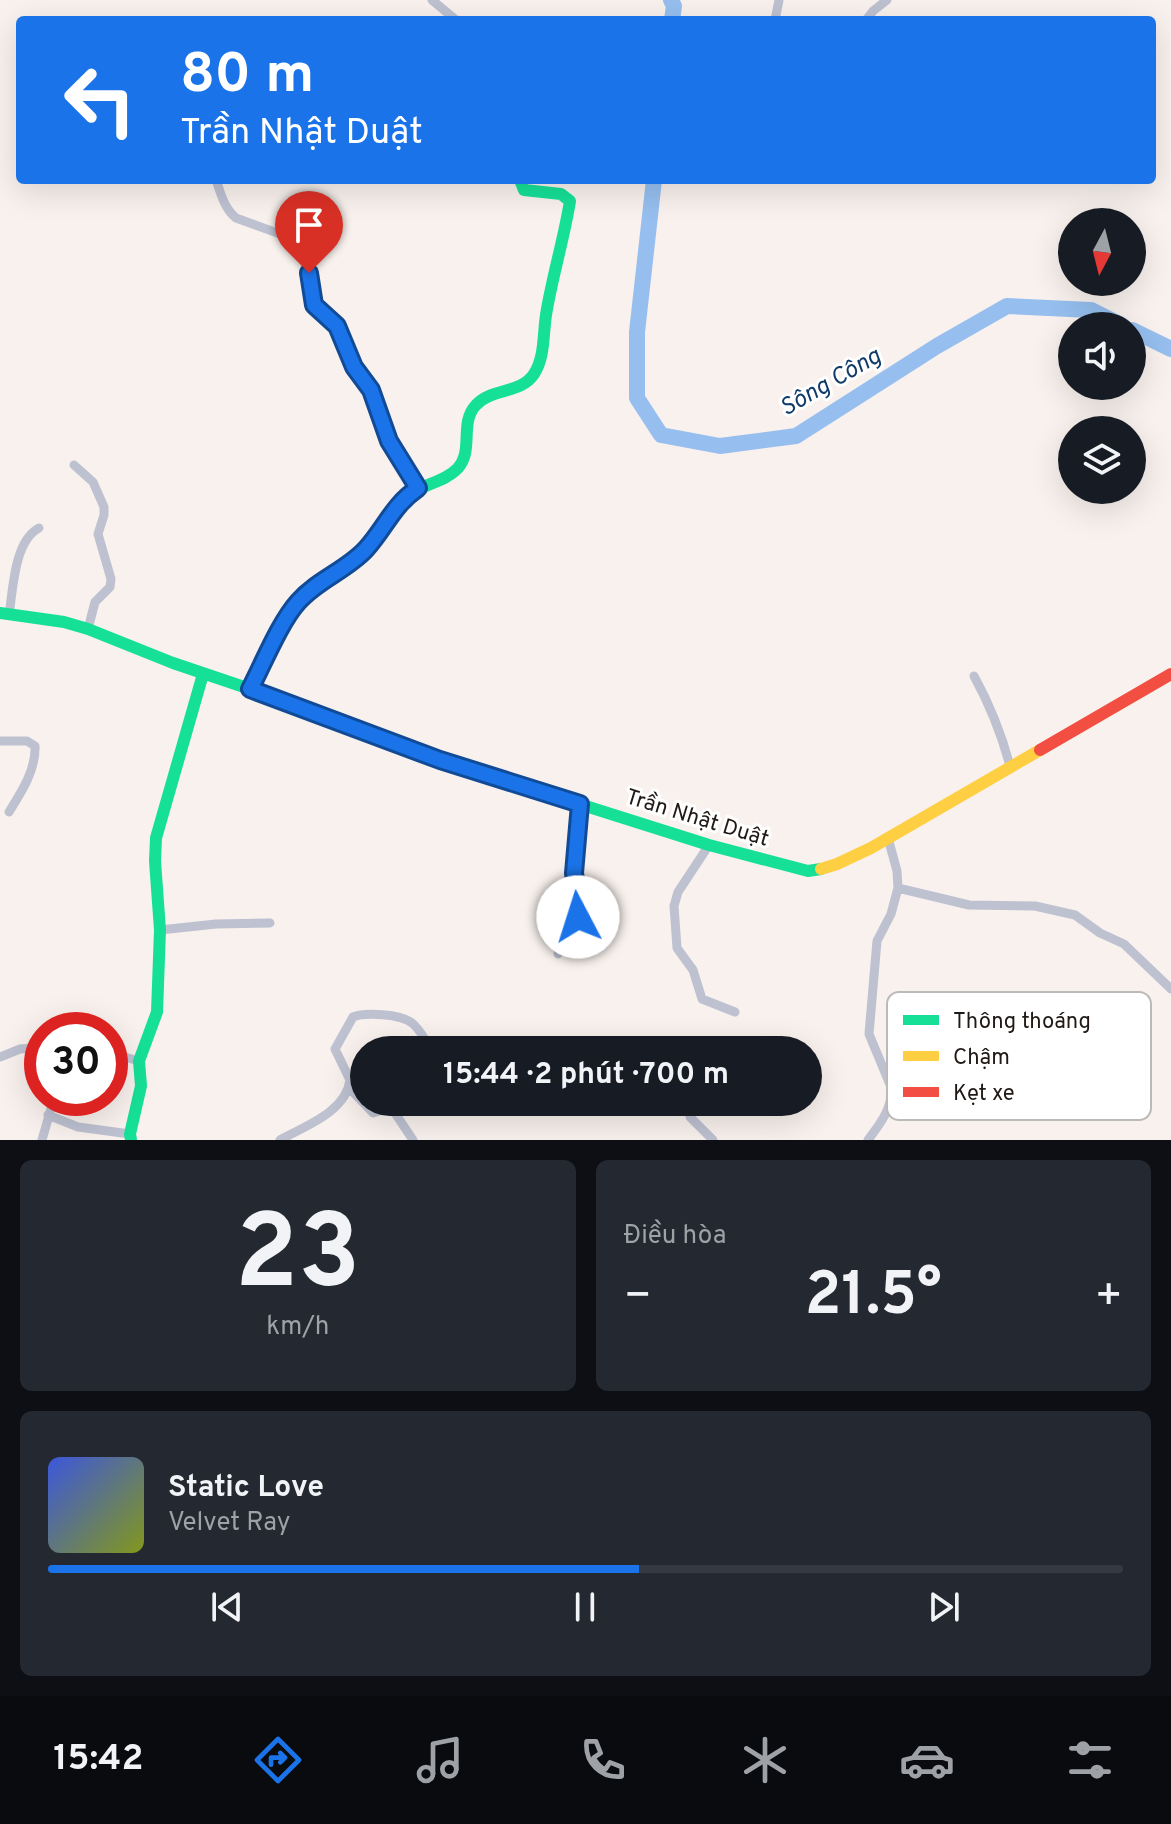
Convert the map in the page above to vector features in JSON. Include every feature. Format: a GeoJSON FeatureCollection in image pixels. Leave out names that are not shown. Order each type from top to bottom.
{"type":"FeatureCollection","features":[{"type":"Feature","properties":{"kind":"main road"},"geometry":{"type":"LineString","coordinates":[[250,689],[298,602],[363,552],[398,505],[418,488],[455,472],[461,466],[473,408],[488,397],[531,378],[538,364],[570,201],[561,194],[524,190],[522,184]]}},
{"type":"Feature","properties":{"kind":"main road","name":"Trần Nhật Duật"},"geometry":{"type":"LineString","coordinates":[[5,614],[64,622],[88,629],[440,760],[709,845],[801,871],[819,872],[888,838],[1171,674]]}},
{"type":"Feature","properties":{"kind":"main road"},"geometry":{"type":"LineString","coordinates":[[130,1137],[141,1086],[139,1061],[157,1012],[160,930],[156,838],[203,674]]}},
{"type":"Feature","properties":{"kind":"street"},"geometry":{"type":"LineString","coordinates":[[432,0],[451,16]]}},
{"type":"Feature","properties":{"kind":"street"},"geometry":{"type":"LineString","coordinates":[[869,16],[887,0]]}},
{"type":"Feature","properties":{"kind":"street"},"geometry":{"type":"LineString","coordinates":[[217,184],[225,206],[236,218],[310,245],[313,249],[309,279],[314,305],[337,326],[354,367],[371,390],[389,441],[418,488]]}},
{"type":"Feature","properties":{"kind":"street"},"geometry":{"type":"LineString","coordinates":[[74,465],[93,482],[104,507],[98,534],[111,579],[110,587],[95,602],[88,629]]}},
{"type":"Feature","properties":{"kind":"street"},"geometry":{"type":"LineString","coordinates":[[5,614],[19,555],[31,532],[39,528]]}},
{"type":"Feature","properties":{"kind":"street"},"geometry":{"type":"LineString","coordinates":[[974,676],[1001,733],[1010,766]]}},
{"type":"Feature","properties":{"kind":"street"},"geometry":{"type":"LineString","coordinates":[[0,741],[27,741],[35,746],[35,757],[26,782],[9,812]]}},
{"type":"Feature","properties":{"kind":"street"},"geometry":{"type":"LineString","coordinates":[[558,954],[578,917],[574,873],[580,804]]}},
{"type":"Feature","properties":{"kind":"street"},"geometry":{"type":"LineString","coordinates":[[887,1077],[869,1034],[876,948],[898,888],[888,838]]}},
{"type":"Feature","properties":{"kind":"street"},"geometry":{"type":"LineString","coordinates":[[709,845],[676,898],[675,941],[693,970],[702,999],[735,1012]]}},
{"type":"Feature","properties":{"kind":"street"},"geometry":{"type":"LineString","coordinates":[[898,888],[969,905],[1035,906],[1075,915],[1100,933],[1124,944],[1171,989]]}},
{"type":"Feature","properties":{"kind":"street"},"geometry":{"type":"LineString","coordinates":[[160,930],[216,924],[270,923]]}},
{"type":"Feature","properties":{"kind":"street"},"geometry":{"type":"LineString","coordinates":[[280,1140],[327,1113],[345,1096],[350,1080],[335,1049],[350,1020],[356,1015],[396,1016],[411,1022],[422,1036]]}},
{"type":"Feature","properties":{"kind":"street"},"geometry":{"type":"LineString","coordinates":[[0,1057],[24,1049]]}},
{"type":"Feature","properties":{"kind":"street"},"geometry":{"type":"LineString","coordinates":[[128,1058],[139,1061]]}},
{"type":"Feature","properties":{"kind":"street"},"geometry":{"type":"LineString","coordinates":[[349,1088],[373,1113],[388,1108],[393,1110],[413,1140]]}},
{"type":"Feature","properties":{"kind":"street"},"geometry":{"type":"LineString","coordinates":[[868,1140],[887,1111]]}},
{"type":"Feature","properties":{"kind":"street"},"geometry":{"type":"LineString","coordinates":[[42,1140],[48,1116]]}},
{"type":"Feature","properties":{"kind":"street"},"geometry":{"type":"LineString","coordinates":[[50,1116],[78,1127],[130,1137]]}},
{"type":"Feature","properties":{"kind":"street"},"geometry":{"type":"LineString","coordinates":[[690,1117],[713,1140]]}},
{"type":"Feature","properties":{"kind":"waterway","name":"Sông Công"},"geometry":{"type":"LineString","coordinates":[[671,0],[673,16]]}},
{"type":"Feature","properties":{"kind":"waterway","name":"Sông Công"},"geometry":{"type":"LineString","coordinates":[[654,184],[637,332],[637,398],[661,435],[720,446],[796,436],[937,346],[1007,306],[1095,312]]}},
{"type":"Feature","properties":{"kind":"waterway","name":"Sông Công"},"geometry":{"type":"LineString","coordinates":[[1146,337],[1171,349]]}},
{"type":"Feature","properties":{"kind":"traffic: fast"},"geometry":{"type":"LineString","coordinates":[[250,689],[290,611],[317,584],[362,553],[405,498],[458,468],[465,453],[468,420],[476,405],[490,396],[522,385],[538,367],[570,201],[561,194],[524,190],[522,184]]}},
{"type":"Feature","properties":{"kind":"traffic: fast"},"geometry":{"type":"LineString","coordinates":[[0,613],[64,622],[88,629],[440,760],[709,845],[808,871],[821,869]]}},
{"type":"Feature","properties":{"kind":"traffic: fast"},"geometry":{"type":"LineString","coordinates":[[131,1140],[141,1086],[139,1061],[157,1012],[160,930],[156,838],[203,674]]}},
{"type":"Feature","properties":{"kind":"traffic: slow"},"geometry":{"type":"LineString","coordinates":[[821,869],[871,848],[1040,750]]}},
{"type":"Feature","properties":{"kind":"traffic: jam"},"geometry":{"type":"LineString","coordinates":[[1040,750],[1171,674]]}},
{"type":"Feature","properties":{"kind":"route"},"geometry":{"type":"LineString","coordinates":[[309,273],[314,305],[337,326],[354,367],[371,390],[389,441],[418,488],[398,505],[363,552],[298,602],[250,689],[440,760],[580,804],[574,873],[578,917]]}}]}
